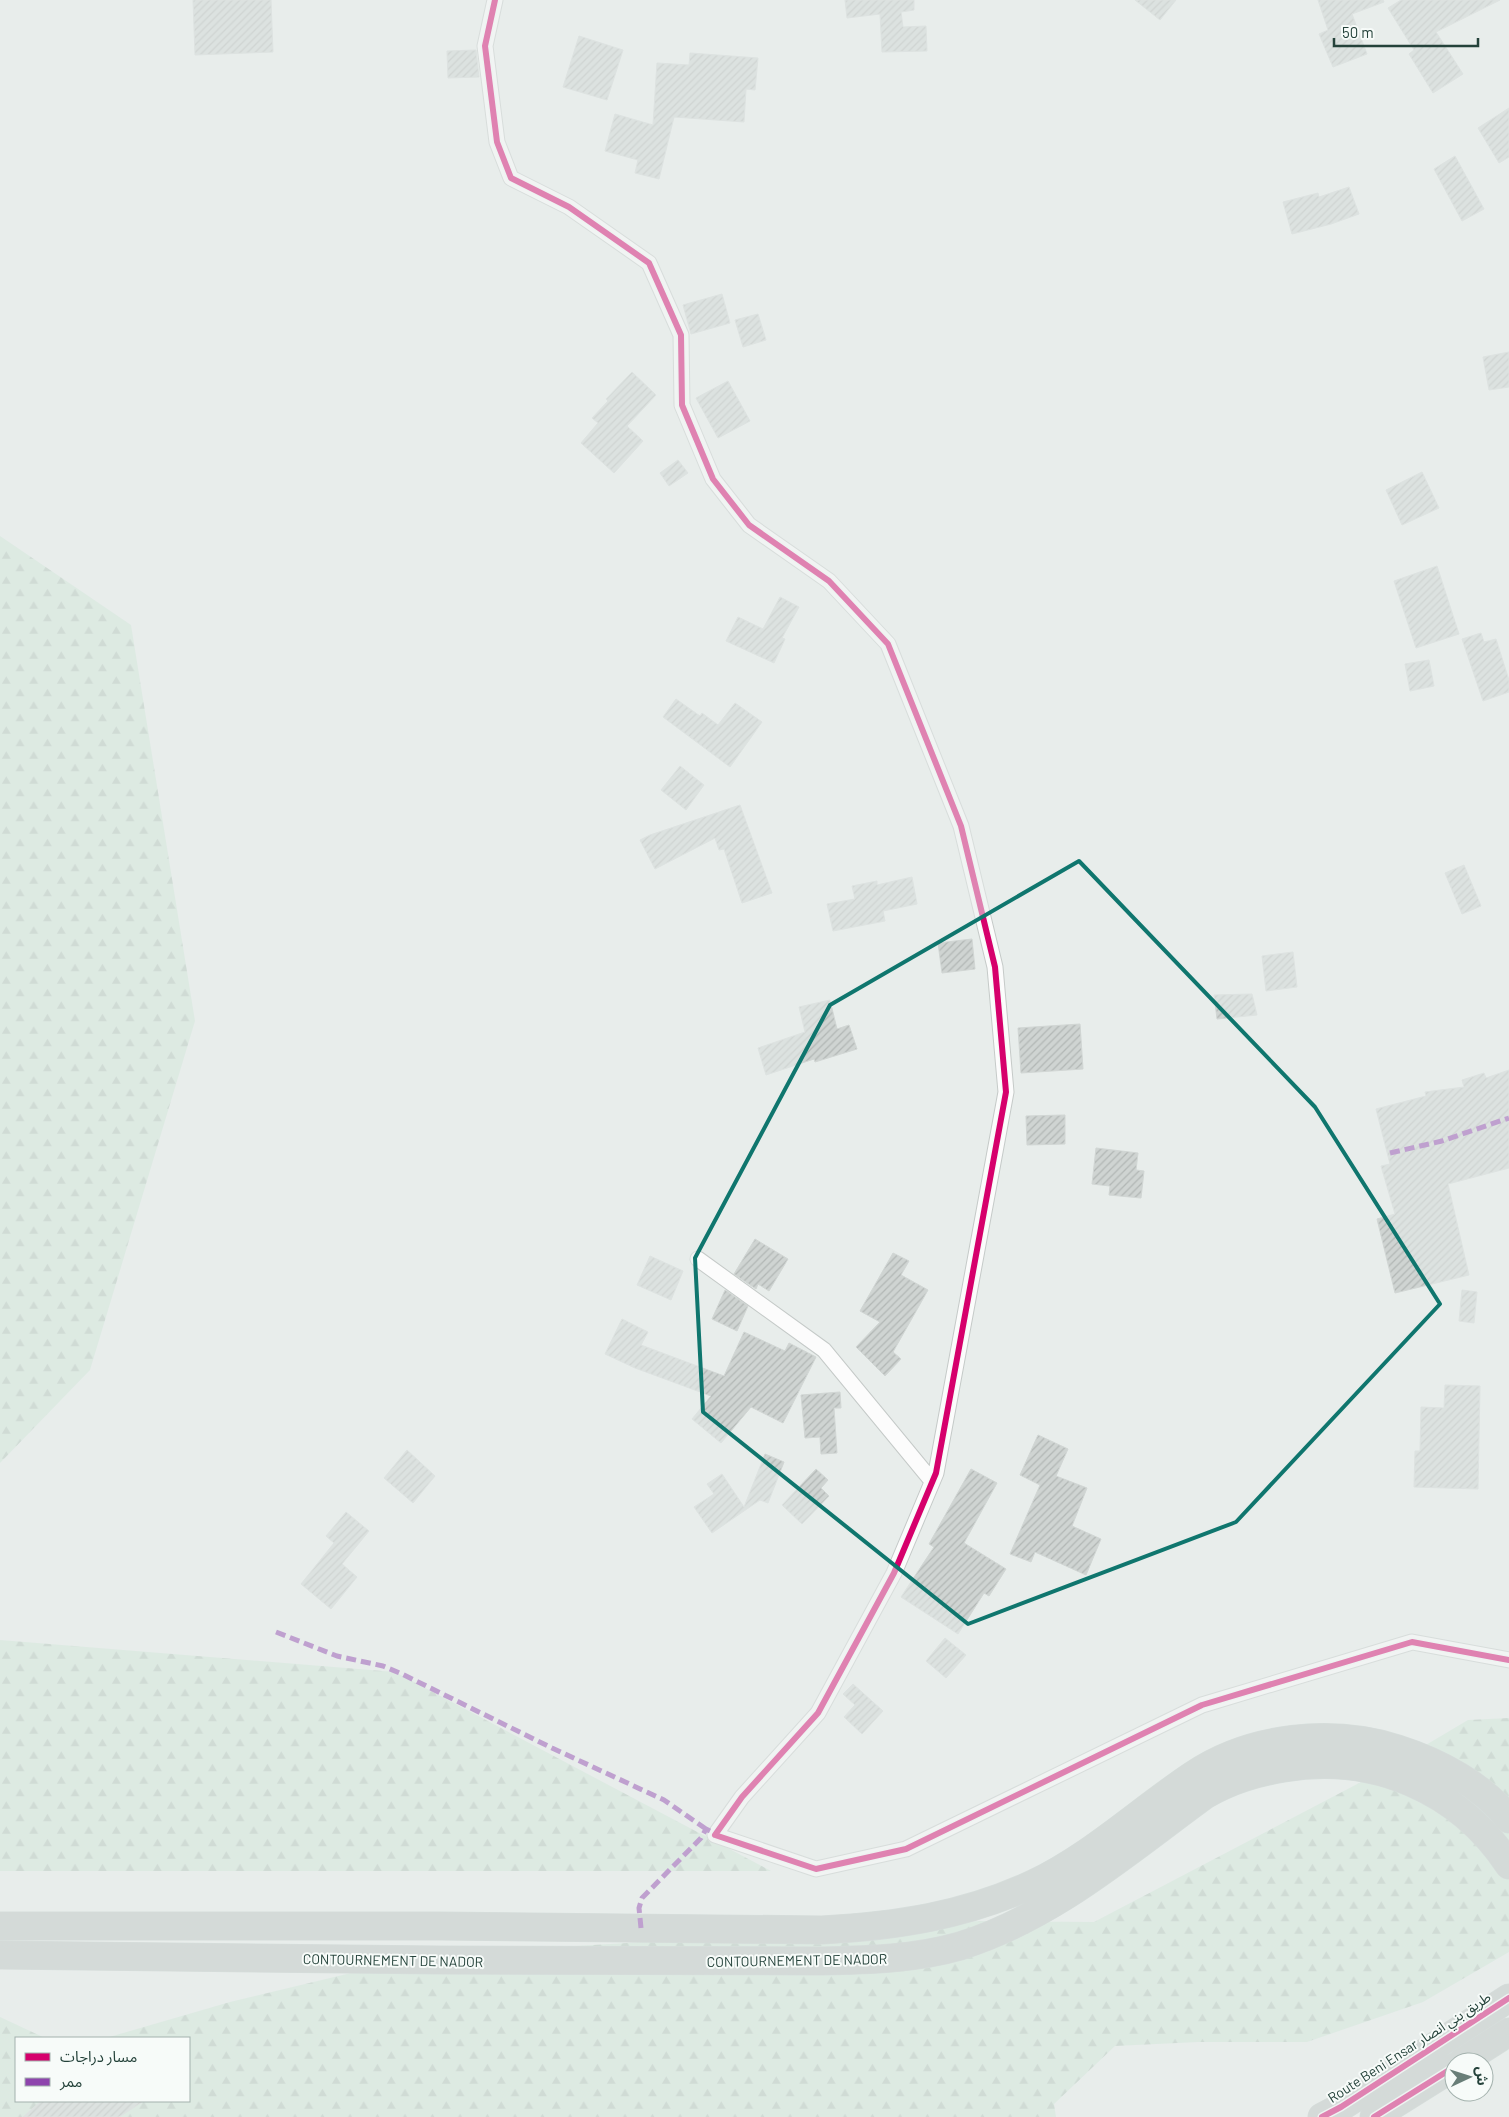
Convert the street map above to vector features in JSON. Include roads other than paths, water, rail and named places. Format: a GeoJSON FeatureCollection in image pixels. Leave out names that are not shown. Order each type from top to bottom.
{"type":"FeatureCollection","features":[{"type":"Feature","properties":{"kind":"highway"},"geometry":{"type":"LineString","coordinates":[[0,1926],[440,1926],[822,1930],[876,1927],[930,1919],[982,1904],[1032,1884],[1080,1858],[1194,1774],[1237,1753],[1284,1740],[1331,1737],[1350,1739],[1379,1743],[1424,1757],[1466,1781],[1509,1819]]}},
{"type":"Feature","properties":{"kind":"highway","name":"CONTOURNEMENT DE NADOR"},"geometry":{"type":"LineString","coordinates":[[0,1955],[439,1960],[878,1960],[937,1951],[961,1945],[990,1934],[1059,1900],[1091,1879],[1205,1795],[1244,1776],[1295,1766],[1337,1764],[1386,1772],[1412,1781],[1456,1807],[1476,1824],[1500,1850],[1509,1864]]}},
{"type":"Feature","properties":{"kind":"highway"},"geometry":{"type":"LineString","coordinates":[[439,1960],[440,1926]]}},
{"type":"Feature","properties":{"kind":"highway","name":"Route Beni Ensar طريق بني انصار"},"geometry":{"type":"LineString","coordinates":[[1322,2117],[1341,2107],[1509,1998]]}},
{"type":"Feature","properties":{"kind":"highway"},"geometry":{"type":"LineString","coordinates":[[1478,2052],[1509,2032]]}},
{"type":"Feature","properties":{"kind":"highway"},"geometry":{"type":"LineString","coordinates":[[1374,2117],[1444,2073]]}},
{"type":"Feature","properties":{"kind":"street"},"geometry":{"type":"LineString","coordinates":[[495,0],[485,46],[497,142],[511,178],[569,207],[649,263],[681,335],[682,405],[712,479],[749,524],[828,582],[888,644],[960,826],[995,966],[1006,1092],[936,1473],[894,1573],[818,1713],[742,1798],[715,1834],[816,1869],[906,1849],[1202,1705],[1412,1642],[1509,1660]]}},
{"type":"Feature","properties":{"kind":"street"},"geometry":{"type":"LineString","coordinates":[[698,1259],[824,1350],[932,1481]]}}]}
